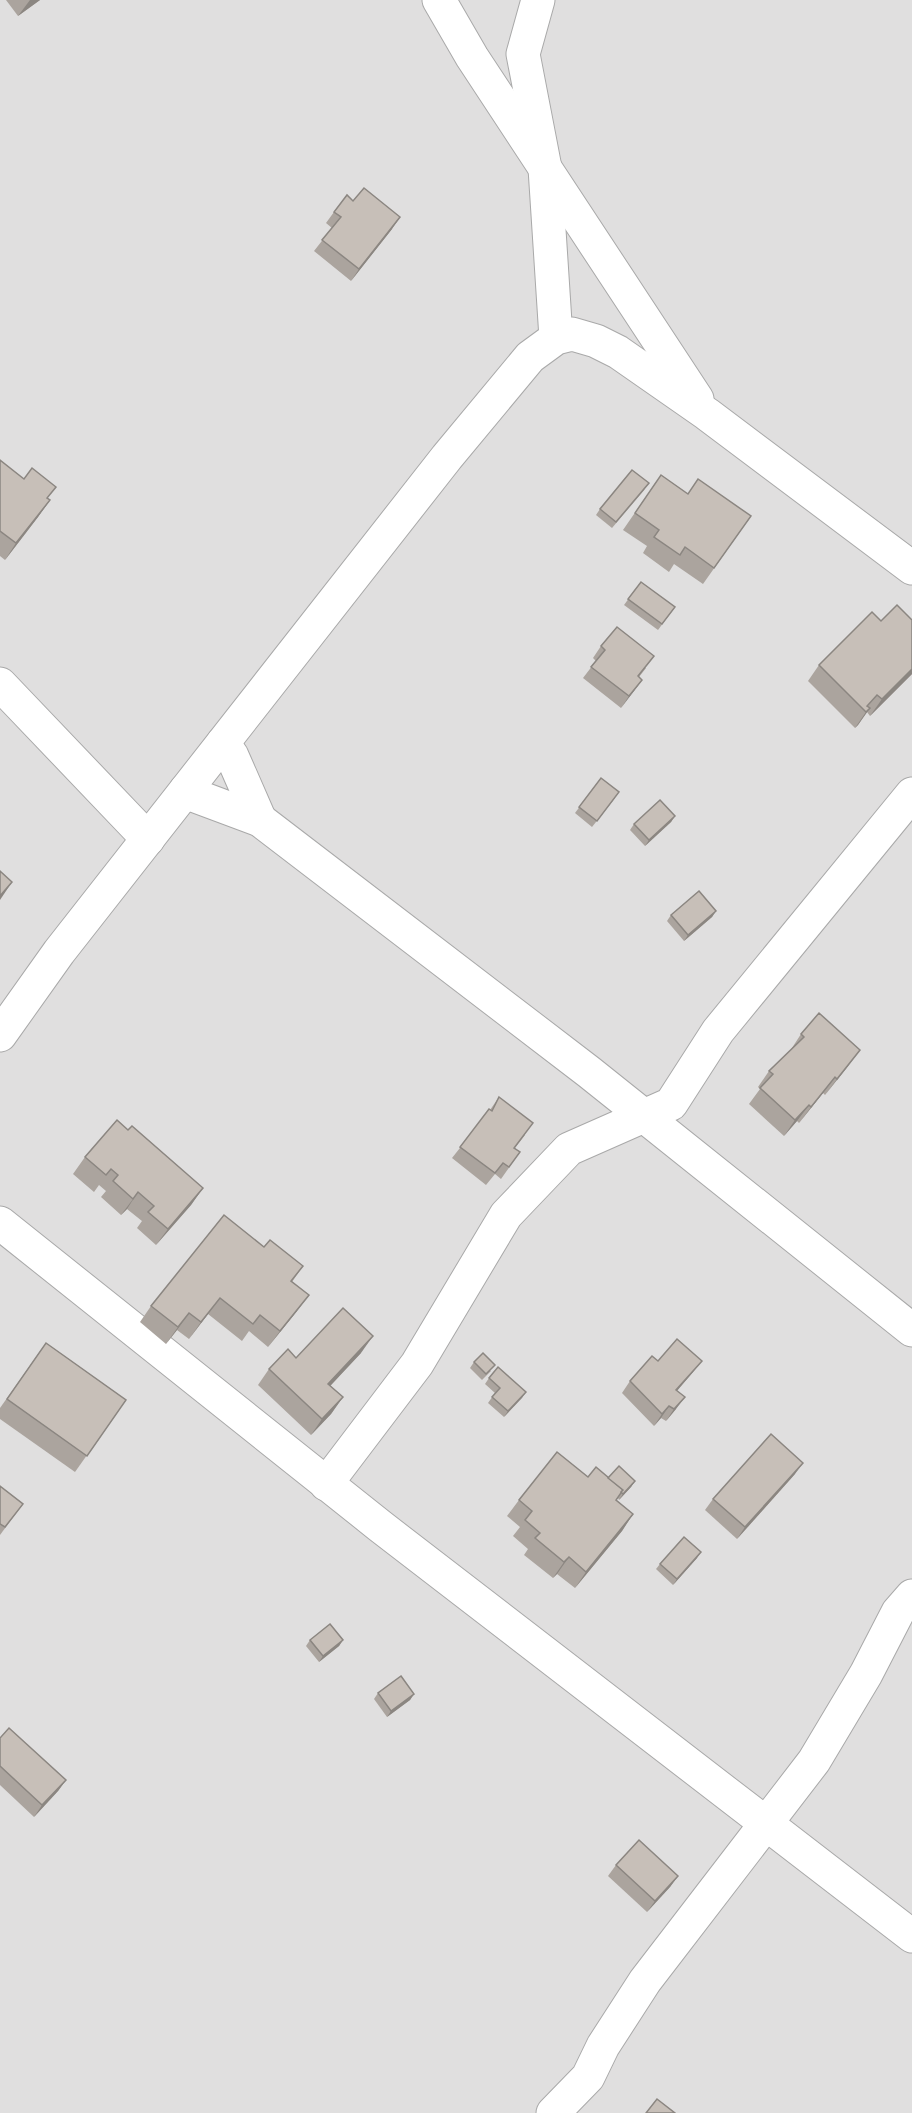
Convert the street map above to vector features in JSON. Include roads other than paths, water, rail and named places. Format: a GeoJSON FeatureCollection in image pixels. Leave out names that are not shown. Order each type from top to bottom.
{"type":"FeatureCollection","features":[{"type":"Feature","properties":{"kind":"street"},"geometry":{"type":"LineString","coordinates":[[440,0],[472,57],[707,414]]}},
{"type":"Feature","properties":{"kind":"street"},"geometry":{"type":"LineString","coordinates":[[538,0],[523,54],[545,168],[556,338]]}},
{"type":"Feature","properties":{"kind":"street"},"geometry":{"type":"LineString","coordinates":[[0,1035],[59,952],[462,439],[530,357],[556,338],[572,334],[596,341],[618,352],[707,414],[912,568]]}},
{"type":"Feature","properties":{"kind":"street"},"geometry":{"type":"LineString","coordinates":[[0,684],[148,839]]}},
{"type":"Feature","properties":{"kind":"street"},"geometry":{"type":"LineString","coordinates":[[223,743],[232,756],[260,820]]}},
{"type":"Feature","properties":{"kind":"street"},"geometry":{"type":"LineString","coordinates":[[186,790],[193,795],[260,820],[646,1117],[912,1330]]}},
{"type":"Feature","properties":{"kind":"street"},"geometry":{"type":"LineString","coordinates":[[326,1484],[417,1364],[506,1215],[569,1149],[646,1117],[671,1104],[718,1031],[912,794]]}},
{"type":"Feature","properties":{"kind":"street"},"geometry":{"type":"LineString","coordinates":[[0,1223],[326,1484],[912,1936]]}},
{"type":"Feature","properties":{"kind":"street"},"geometry":{"type":"LineString","coordinates":[[553,2113],[588,2077],[603,2046],[645,1981],[814,1761],[866,1674],[898,1612],[912,1596]]}}]}
